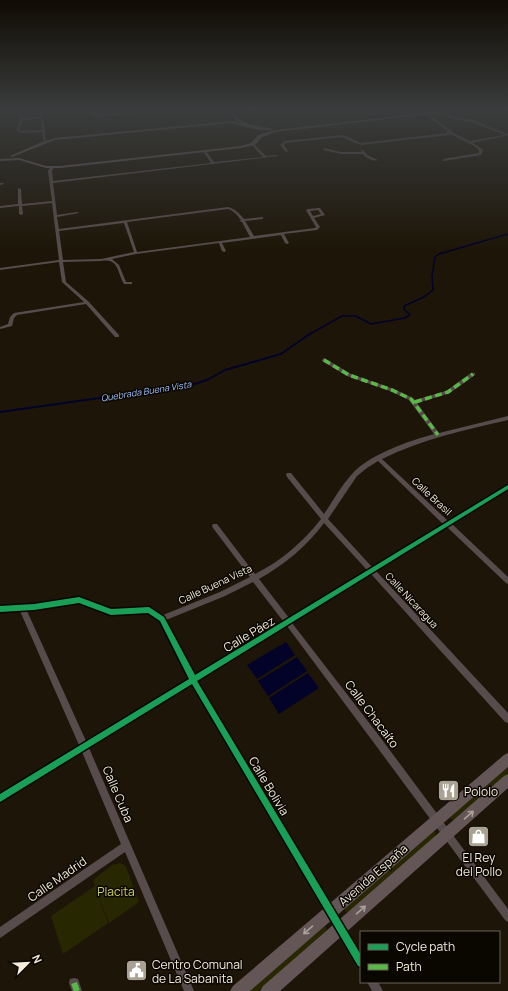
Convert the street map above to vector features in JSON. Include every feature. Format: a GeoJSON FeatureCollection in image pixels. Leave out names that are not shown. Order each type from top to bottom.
{"type":"FeatureCollection","features":[{"type":"Feature","properties":{"kind":"street"},"geometry":{"type":"LineString","coordinates":[[0,159],[23,160],[52,167],[145,157]]}},
{"type":"Feature","properties":{"kind":"street"},"geometry":{"type":"LineString","coordinates":[[209,157],[213,163]]}},
{"type":"Feature","properties":{"kind":"street"},"geometry":{"type":"LineString","coordinates":[[52,182],[213,163],[250,161],[264,157]]}},
{"type":"Feature","properties":{"kind":"street"},"geometry":{"type":"LineString","coordinates":[[371,157],[376,160]]}},
{"type":"Feature","properties":{"kind":"street"},"geometry":{"type":"LineString","coordinates":[[444,160],[463,157]]}},
{"type":"Feature","properties":{"kind":"street"},"geometry":{"type":"LineString","coordinates":[[52,167],[50,171],[53,202],[64,282],[87,303],[116,336]]}},
{"type":"Feature","properties":{"kind":"street"},"geometry":{"type":"LineString","coordinates":[[19,190],[21,214]]}},
{"type":"Feature","properties":{"kind":"street"},"geometry":{"type":"LineString","coordinates":[[0,207],[53,202]]}},
{"type":"Feature","properties":{"kind":"street"},"geometry":{"type":"LineString","coordinates":[[57,230],[228,208],[233,209],[253,238]]}},
{"type":"Feature","properties":{"kind":"street"},"geometry":{"type":"LineString","coordinates":[[56,216],[77,213]]}},
{"type":"Feature","properties":{"kind":"street"},"geometry":{"type":"LineString","coordinates":[[101,260],[136,253],[316,229],[318,224],[312,216]]}},
{"type":"Feature","properties":{"kind":"street"},"geometry":{"type":"LineString","coordinates":[[242,220],[262,218]]}},
{"type":"Feature","properties":{"kind":"street"},"geometry":{"type":"LineString","coordinates":[[125,221],[136,253]]}},
{"type":"Feature","properties":{"kind":"street"},"geometry":{"type":"LineString","coordinates":[[282,234],[287,243]]}},
{"type":"Feature","properties":{"kind":"street"},"geometry":{"type":"LineString","coordinates":[[220,242],[224,251]]}},
{"type":"Feature","properties":{"kind":"street"},"geometry":{"type":"LineString","coordinates":[[0,269],[61,261],[112,260],[116,262],[121,270],[122,278],[125,283],[131,283]]}},
{"type":"Feature","properties":{"kind":"street"},"geometry":{"type":"LineString","coordinates":[[0,328],[10,324],[12,317],[16,314],[87,303]]}},
{"type":"Feature","properties":{"kind":"street"},"geometry":{"type":"LineString","coordinates":[[324,360],[349,375],[408,396],[415,402],[438,435]]}},
{"type":"Feature","properties":{"kind":"street"},"geometry":{"type":"LineString","coordinates":[[415,402],[448,392],[473,374]]}},
{"type":"Feature","properties":{"kind":"street","name":"Calle Buena Vista"},"geometry":{"type":"LineString","coordinates":[[162,619],[215,597],[255,578],[298,548],[324,519],[357,472],[378,458],[409,443],[508,418]]}},
{"type":"Feature","properties":{"kind":"street","name":"Calle Brasil"},"geometry":{"type":"LineString","coordinates":[[378,458],[508,581]]}},
{"type":"Feature","properties":{"kind":"street","name":"Calle Nicaragua"},"geometry":{"type":"LineString","coordinates":[[289,474],[324,519],[508,719]]}},
{"type":"Feature","properties":{"kind":"street","name":"Calle Páez"},"geometry":{"type":"LineString","coordinates":[[0,798],[508,487]]}},
{"type":"Feature","properties":{"kind":"street","name":"Calle Chacaíto"},"geometry":{"type":"LineString","coordinates":[[215,526],[508,917]]}},
{"type":"Feature","properties":{"kind":"street"},"geometry":{"type":"LineString","coordinates":[[0,610],[79,600],[111,612],[149,610],[162,619]]}},
{"type":"Feature","properties":{"kind":"street","name":"Calle Cuba"},"geometry":{"type":"LineString","coordinates":[[22,608],[127,844],[189,991]]}},
{"type":"Feature","properties":{"kind":"street","name":"Calle Bolivia"},"geometry":{"type":"LineString","coordinates":[[162,619],[193,680],[360,961]]}},
{"type":"Feature","properties":{"kind":"street","name":"Avenida España"},"geometry":{"type":"LineString","coordinates":[[238,991],[508,759]]}},
{"type":"Feature","properties":{"kind":"street","name":"Avenida España"},"geometry":{"type":"LineString","coordinates":[[268,991],[508,780]]}},
{"type":"Feature","properties":{"kind":"street","name":"Calle Madrid"},"geometry":{"type":"LineString","coordinates":[[0,933],[127,844]]}},
{"type":"Feature","properties":{"kind":"green space"},"geometry":{"type":"Polygon","coordinates":[[[508,767],[508,773],[454,820],[451,819],[451,816],[508,767]]]}},
{"type":"Feature","properties":{"kind":"green space"},"geometry":{"type":"Polygon","coordinates":[[[434,831],[436,836],[348,912],[345,911],[345,907],[434,831]]]}},
{"type":"Feature","properties":{"kind":"green space","name":"Placita"},"geometry":{"type":"Polygon","coordinates":[[[120,863],[126,867],[139,902],[109,923],[98,896],[108,923],[63,954],[51,916],[95,886],[93,880],[112,865],[120,863]]]}},
{"type":"Feature","properties":{"kind":"green space"},"geometry":{"type":"Polygon","coordinates":[[[325,926],[326,931],[258,991],[248,991],[325,926]]]}},
{"type":"Feature","properties":{"kind":"water"},"geometry":{"type":"Polygon","coordinates":[[[286,642],[295,655],[257,679],[247,665],[286,642]]]}},
{"type":"Feature","properties":{"kind":"water"},"geometry":{"type":"Polygon","coordinates":[[[297,657],[307,671],[268,696],[258,681],[297,657]]]}},
{"type":"Feature","properties":{"kind":"water"},"geometry":{"type":"Polygon","coordinates":[[[308,673],[319,688],[279,714],[269,698],[308,673]]]}},
{"type":"Feature","properties":{"kind":"waterway","name":"Quebrada Buena Vista"},"geometry":{"type":"LineString","coordinates":[[310,334],[342,316],[356,316],[371,324],[405,318],[410,315],[404,309],[404,306],[424,297],[433,290],[432,276],[435,257],[439,254],[508,234]]}},
{"type":"Feature","properties":{"kind":"waterway","name":"Quebrada Buena Vista"},"geometry":{"type":"LineString","coordinates":[[0,412],[192,385],[209,379],[225,370],[281,354],[311,333]]}},
{"type":"Feature","properties":{"kind":"marked path"},"geometry":{"type":"LineString","coordinates":[[324,360],[349,375],[392,390],[411,399],[438,435]]}},
{"type":"Feature","properties":{"kind":"marked path"},"geometry":{"type":"LineString","coordinates":[[415,402],[448,392],[473,374]]}},
{"type":"Feature","properties":{"kind":"marked path"},"geometry":{"type":"LineString","coordinates":[[74,983],[77,991]]}},
{"type":"Feature","properties":{"kind":"cycle path"},"geometry":{"type":"LineString","coordinates":[[0,798],[508,487]]}},
{"type":"Feature","properties":{"kind":"cycle path"},"geometry":{"type":"LineString","coordinates":[[0,609],[34,607],[79,600],[111,612],[149,610],[162,619],[193,679],[360,961]]}},
{"type":"Feature","properties":{"kind":"place","name":"Pololo"},"geometry":{"type":"Point","coordinates":[449,791]}},
{"type":"Feature","properties":{"kind":"place","name":"El Rey del Pollo"},"geometry":{"type":"Point","coordinates":[479,836]}},
{"type":"Feature","properties":{"kind":"place","name":"Centro Comunal de La Sabanita"},"geometry":{"type":"Point","coordinates":[136,971]}}]}
